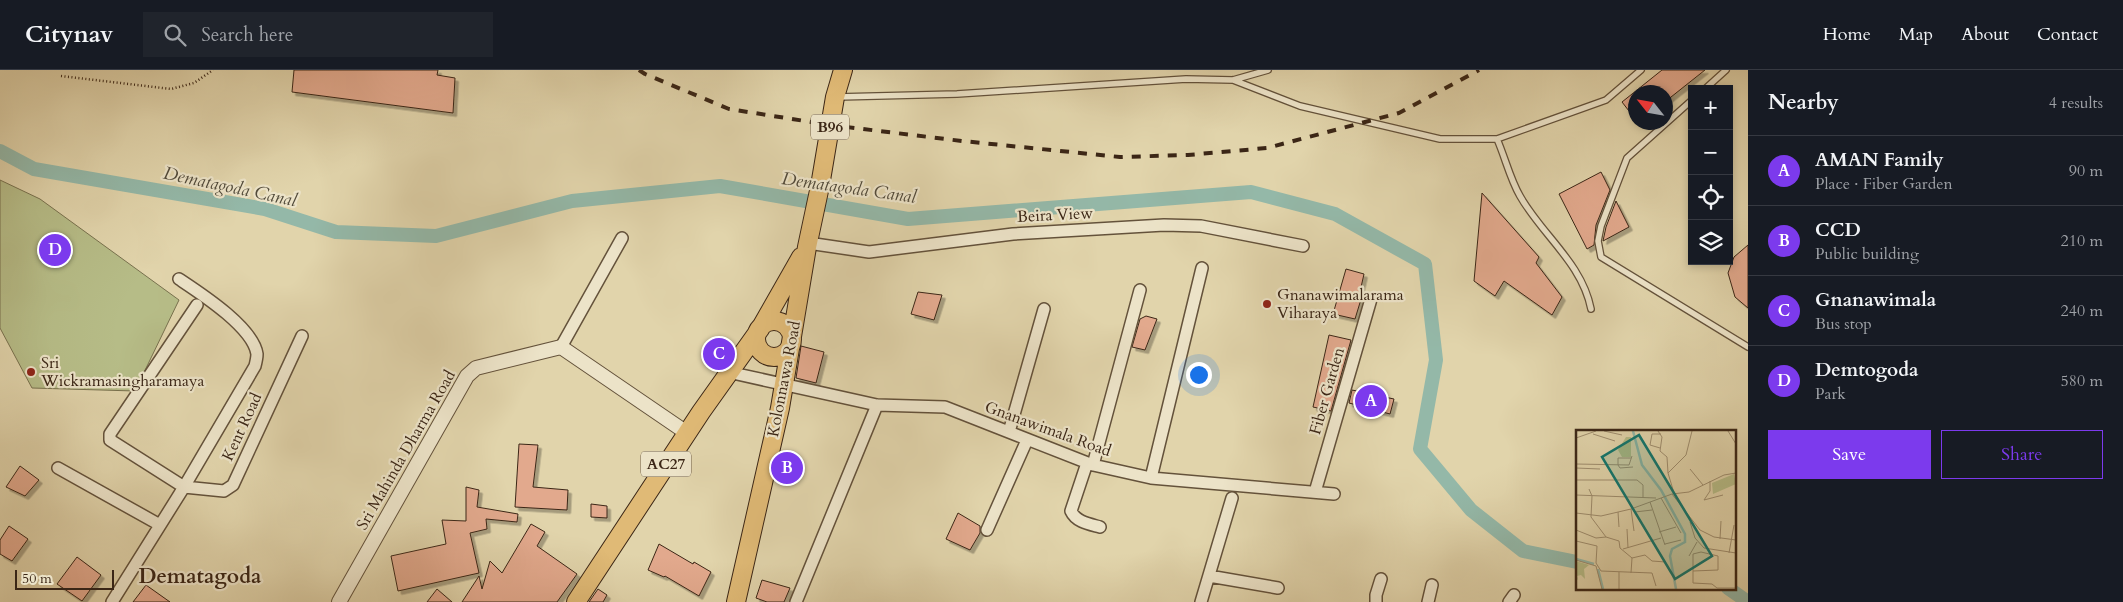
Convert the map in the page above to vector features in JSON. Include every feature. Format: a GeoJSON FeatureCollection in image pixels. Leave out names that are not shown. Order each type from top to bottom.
{"type":"FeatureCollection","features":[{"type":"Feature","properties":{"kind":"main road","name":"B96"},"geometry":{"type":"LineString","coordinates":[[808,245],[840,70]]}},
{"type":"Feature","properties":{"kind":"main road","name":"AC27"},"geometry":{"type":"LineString","coordinates":[[576,602],[687,433],[760,328],[808,245]]}},
{"type":"Feature","properties":{"kind":"main road","name":"Kolonnawa Road"},"geometry":{"type":"LineString","coordinates":[[736,602],[784,384],[808,245]]}},
{"type":"Feature","properties":{"kind":"main road"},"geometry":{"type":"LineString","coordinates":[[769,322],[780,322],[790,329],[792,340],[790,346],[782,354],[771,356],[765,354],[758,346],[756,340],[760,328],[769,322]]}},
{"type":"Feature","properties":{"kind":"street","name":"Beira View"},"geometry":{"type":"LineString","coordinates":[[808,245],[868,252],[1012,234],[1164,225],[1201,226],[1303,246]]}},
{"type":"Feature","properties":{"kind":"street"},"geometry":{"type":"LineString","coordinates":[[622,238],[561,348],[687,433]]}},
{"type":"Feature","properties":{"kind":"street"},"geometry":{"type":"LineString","coordinates":[[1151,478],[1202,268]]}},
{"type":"Feature","properties":{"kind":"street"},"geometry":{"type":"LineString","coordinates":[[112,602],[184,487],[255,366],[257,354],[244,332],[218,305],[179,279]]}},
{"type":"Feature","properties":{"kind":"street"},"geometry":{"type":"LineString","coordinates":[[1100,527],[1079,520],[1074,517],[1071,511],[1090,464],[1140,290]]}},
{"type":"Feature","properties":{"kind":"street","name":"Fiber Garden"},"geometry":{"type":"LineString","coordinates":[[1315,492],[1371,299]]}},
{"type":"Feature","properties":{"kind":"street","name":"Kent Road"},"geometry":{"type":"LineString","coordinates":[[197,304],[110,434],[110,440],[184,487],[224,491],[233,485],[302,336]]}},
{"type":"Feature","properties":{"kind":"street"},"geometry":{"type":"LineString","coordinates":[[1009,432],[1044,309]]}},
{"type":"Feature","properties":{"kind":"street","name":"Sri Mahinda Dharma Road"},"geometry":{"type":"LineString","coordinates":[[340,602],[467,376],[476,368],[561,348]]}},
{"type":"Feature","properties":{"kind":"street","name":"Gnanawimala Road"},"geometry":{"type":"LineString","coordinates":[[728,372],[877,405],[945,407],[1090,464],[1151,478],[1334,494]]}},
{"type":"Feature","properties":{"kind":"street"},"geometry":{"type":"LineString","coordinates":[[796,602],[877,405]]}},
{"type":"Feature","properties":{"kind":"street"},"geometry":{"type":"LineString","coordinates":[[987,530],[1028,440]]}},
{"type":"Feature","properties":{"kind":"street"},"geometry":{"type":"LineString","coordinates":[[58,468],[160,525]]}},
{"type":"Feature","properties":{"kind":"street"},"geometry":{"type":"LineString","coordinates":[[1201,602],[1232,498]]}},
{"type":"Feature","properties":{"kind":"street"},"geometry":{"type":"LineString","coordinates":[[1209,576],[1278,588]]}},
{"type":"Feature","properties":{"kind":"street"},"geometry":{"type":"LineString","coordinates":[[1376,602],[1381,579]]}},
{"type":"Feature","properties":{"kind":"street"},"geometry":{"type":"LineString","coordinates":[[1428,602],[1432,584]]}},
{"type":"Feature","properties":{"kind":"lane"},"geometry":{"type":"LineString","coordinates":[[835,97],[957,94],[1186,79],[1234,80],[1268,70]]}},
{"type":"Feature","properties":{"kind":"lane"},"geometry":{"type":"LineString","coordinates":[[1234,80],[1300,106],[1440,139],[1497,139],[1606,100],[1641,70]]}},
{"type":"Feature","properties":{"kind":"lane"},"geometry":{"type":"LineString","coordinates":[[1709,85],[1726,70]]}},
{"type":"Feature","properties":{"kind":"lane"},"geometry":{"type":"LineString","coordinates":[[1688,104],[1627,158],[1601,226],[1598,241],[1601,257],[1748,347]]}},
{"type":"Feature","properties":{"kind":"lane"},"geometry":{"type":"LineString","coordinates":[[1497,139],[1520,196],[1571,264],[1588,294],[1591,309]]}},
{"type":"Feature","properties":{"kind":"path"},"geometry":{"type":"LineString","coordinates":[[61,76],[170,89],[194,83],[213,70]]}},
{"type":"Feature","properties":{"kind":"green space"},"geometry":{"type":"Polygon","coordinates":[[[0,180],[40,199],[179,300],[135,391],[32,388],[0,328],[0,180]]]}},
{"type":"Feature","properties":{"kind":"building"},"geometry":{"type":"Polygon","coordinates":[[[294,70],[438,70],[437,75],[455,78],[453,113],[292,92],[294,70]]]}},
{"type":"Feature","properties":{"kind":"building"},"geometry":{"type":"Polygon","coordinates":[[[1662,70],[1705,70],[1673,95],[1673,85],[1643,85],[1662,70]]]}},
{"type":"Feature","properties":{"kind":"building"},"geometry":{"type":"Polygon","coordinates":[[[1628,97],[1628,110],[1622,102],[1628,97]]]}},
{"type":"Feature","properties":{"kind":"building"},"geometry":{"type":"Polygon","coordinates":[[[1601,172],[1610,190],[1596,225],[1594,245],[1587,249],[1559,194],[1601,172]]]}},
{"type":"Feature","properties":{"kind":"building"},"geometry":{"type":"Polygon","coordinates":[[[1482,193],[1539,257],[1536,263],[1562,297],[1552,315],[1504,281],[1495,296],[1474,281],[1482,193]]]}},
{"type":"Feature","properties":{"kind":"building"},"geometry":{"type":"Polygon","coordinates":[[[1616,201],[1629,227],[1603,241],[1606,227],[1616,201]]]}},
{"type":"Feature","properties":{"kind":"building"},"geometry":{"type":"Polygon","coordinates":[[[1748,245],[1748,308],[1735,297],[1728,273],[1731,265],[1733,265],[1734,257],[1748,245]]]}},
{"type":"Feature","properties":{"kind":"building"},"geometry":{"type":"Polygon","coordinates":[[[1346,269],[1364,274],[1359,296],[1362,296],[1355,319],[1333,314],[1346,269]]]}},
{"type":"Feature","properties":{"kind":"building"},"geometry":{"type":"Polygon","coordinates":[[[918,292],[942,295],[934,320],[911,314],[918,292]]]}},
{"type":"Feature","properties":{"kind":"building"},"geometry":{"type":"Polygon","coordinates":[[[1146,316],[1157,319],[1145,350],[1132,347],[1140,319],[1146,316]]]}},
{"type":"Feature","properties":{"kind":"building"},"geometry":{"type":"Polygon","coordinates":[[[1329,335],[1351,340],[1331,411],[1313,407],[1329,335]]]}},
{"type":"Feature","properties":{"kind":"building"},"geometry":{"type":"Polygon","coordinates":[[[801,346],[824,352],[816,383],[796,378],[801,346]]]}},
{"type":"Feature","properties":{"kind":"building"},"geometry":{"type":"Polygon","coordinates":[[[1352,390],[1394,399],[1390,414],[1349,403],[1352,390]]]}},
{"type":"Feature","properties":{"kind":"building"},"geometry":{"type":"Polygon","coordinates":[[[519,444],[538,445],[533,487],[568,490],[567,510],[515,507],[519,444]]]}},
{"type":"Feature","properties":{"kind":"building"},"geometry":{"type":"Polygon","coordinates":[[[20,466],[39,480],[25,496],[6,487],[20,466]]]}},
{"type":"Feature","properties":{"kind":"building"},"geometry":{"type":"Polygon","coordinates":[[[466,487],[479,490],[477,507],[518,514],[517,522],[486,519],[487,529],[470,533],[479,573],[398,591],[391,556],[446,544],[442,520],[466,521],[466,487]]]}},
{"type":"Feature","properties":{"kind":"building"},"geometry":{"type":"Polygon","coordinates":[[[591,504],[607,506],[607,518],[591,517],[591,504]]]}},
{"type":"Feature","properties":{"kind":"building"},"geometry":{"type":"Polygon","coordinates":[[[958,513],[980,526],[980,533],[970,550],[946,539],[958,513]]]}},
{"type":"Feature","properties":{"kind":"building"},"geometry":{"type":"Polygon","coordinates":[[[531,524],[545,532],[537,546],[577,574],[557,602],[462,602],[479,576],[482,589],[490,561],[502,573],[531,524]]]}},
{"type":"Feature","properties":{"kind":"building"},"geometry":{"type":"Polygon","coordinates":[[[9,526],[28,539],[12,561],[0,554],[0,540],[9,526]]]}},
{"type":"Feature","properties":{"kind":"building"},"geometry":{"type":"Polygon","coordinates":[[[659,544],[711,572],[699,596],[665,576],[648,570],[659,544]]]}},
{"type":"Feature","properties":{"kind":"building"},"geometry":{"type":"Polygon","coordinates":[[[77,557],[101,575],[82,601],[57,584],[77,557]]]}},
{"type":"Feature","properties":{"kind":"building"},"geometry":{"type":"Polygon","coordinates":[[[762,580],[790,588],[784,602],[767,602],[756,598],[762,580]]]}},
{"type":"Feature","properties":{"kind":"building"},"geometry":{"type":"Polygon","coordinates":[[[146,585],[170,602],[133,602],[146,585]]]}},
{"type":"Feature","properties":{"kind":"building"},"geometry":{"type":"Polygon","coordinates":[[[437,589],[452,602],[427,602],[437,589]]]}},
{"type":"Feature","properties":{"kind":"building"},"geometry":{"type":"Polygon","coordinates":[[[598,589],[607,595],[603,602],[589,602],[598,589]]]}},
{"type":"Feature","properties":{"kind":"waterway","name":"Dematagoda Canal"},"geometry":{"type":"LineString","coordinates":[[0,151],[34,169],[265,209],[336,232],[436,236],[572,201],[720,186],[908,219],[1251,192],[1335,214],[1425,264],[1436,360],[1420,449],[1471,510],[1523,551],[1576,562]]}},
{"type":"Feature","properties":{"kind":"waterway","name":"Dematagoda Canal"},"geometry":{"type":"LineString","coordinates":[[1731,590],[1748,602]]}},
{"type":"Feature","properties":{"kind":"railway"},"geometry":{"type":"LineString","coordinates":[[639,70],[729,109],[830,125],[1120,157],[1188,155],[1267,148],[1399,113],[1479,70]]}},
{"type":"Feature","properties":{"kind":"place","name":"Demtogoda"},"geometry":{"type":"Point","coordinates":[55,250]}},
{"type":"Feature","properties":{"kind":"place","name":"Gnanawimalarama Viharaya"},"geometry":{"type":"Point","coordinates":[1267,304]}},
{"type":"Feature","properties":{"kind":"place","name":"Gnanawimala"},"geometry":{"type":"Point","coordinates":[719,354]}},
{"type":"Feature","properties":{"kind":"place","name":"Sri Wickramasingharamaya"},"geometry":{"type":"Point","coordinates":[31,372]}},
{"type":"Feature","properties":{"kind":"place","name":"AMAN Family"},"geometry":{"type":"Point","coordinates":[1371,401]}},
{"type":"Feature","properties":{"kind":"place","name":"CCD"},"geometry":{"type":"Point","coordinates":[787,468]}},
{"type":"Feature","properties":{"kind":"district","name":"Dematagoda"},"geometry":{"type":"Point","coordinates":[200,576]}}]}
